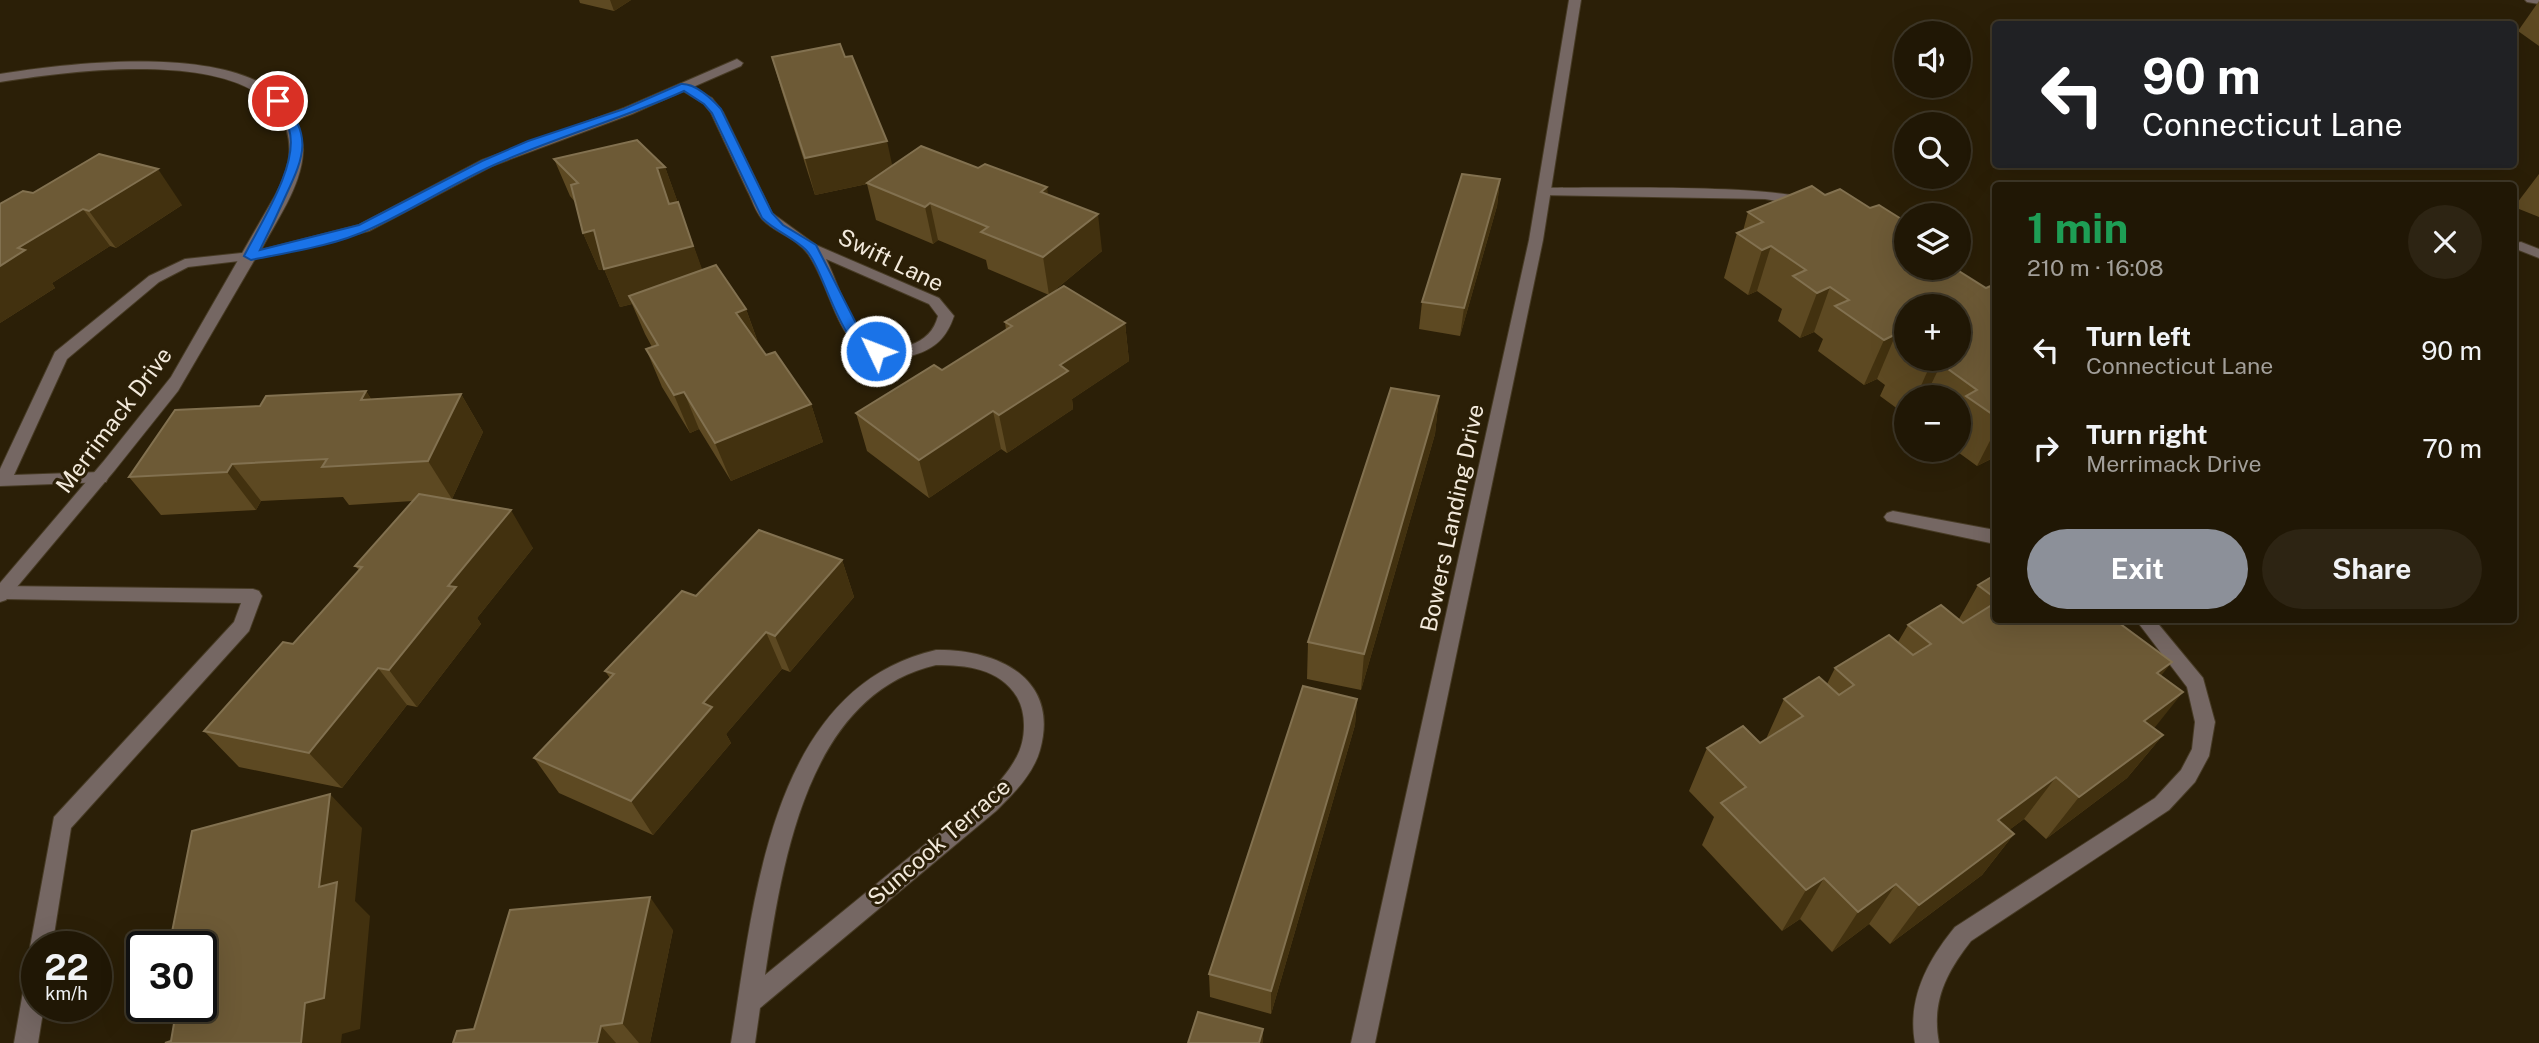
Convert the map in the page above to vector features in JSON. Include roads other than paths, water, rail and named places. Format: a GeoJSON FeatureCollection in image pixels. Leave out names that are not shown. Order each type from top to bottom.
{"type":"FeatureCollection","features":[{"type":"Feature","properties":{"kind":"street","name":"Bowers Landing Drive"},"geometry":{"type":"LineString","coordinates":[[1363,1043],[1536,240],[1575,0]]}},
{"type":"Feature","properties":{"kind":"street"},"geometry":{"type":"LineString","coordinates":[[2531,0],[2539,1]]}},
{"type":"Feature","properties":{"kind":"street"},"geometry":{"type":"LineString","coordinates":[[100,478],[3,481],[60,356],[153,279],[185,263],[251,256],[296,247],[363,228],[487,163],[628,111],[737,63]]}},
{"type":"Feature","properties":{"kind":"street","name":"Merrimack Drive"},"geometry":{"type":"LineString","coordinates":[[0,78],[79,66],[167,65],[221,74],[243,81],[270,96],[288,114],[298,145],[288,183],[251,256],[174,384],[100,478],[1,593]]}},
{"type":"Feature","properties":{"kind":"street","name":"Swift Lane"},"geometry":{"type":"LineString","coordinates":[[685,87],[708,101],[717,112],[766,215],[779,227],[812,248],[934,301],[946,317],[940,334],[919,348],[905,352],[876,351],[866,346],[858,340],[812,248]]}},
{"type":"Feature","properties":{"kind":"street"},"geometry":{"type":"LineString","coordinates":[[1544,192],[1765,195],[1823,205]]}},
{"type":"Feature","properties":{"kind":"street"},"geometry":{"type":"LineString","coordinates":[[2521,246],[2539,254]]}},
{"type":"Feature","properties":{"kind":"street"},"geometry":{"type":"LineString","coordinates":[[1893,517],[1992,536]]}},
{"type":"Feature","properties":{"kind":"street"},"geometry":{"type":"LineString","coordinates":[[1,593],[253,596],[242,626],[61,824],[44,931]]}},
{"type":"Feature","properties":{"kind":"street"},"geometry":{"type":"LineString","coordinates":[[1927,1043],[1924,1027],[1929,994],[1940,963],[1963,934],[2162,804],[2188,776],[2202,750],[2206,722],[2196,684],[2148,623]]}},
{"type":"Feature","properties":{"kind":"street","name":"Suncook Terrace"},"geometry":{"type":"LineString","coordinates":[[743,1043],[762,927],[787,819],[811,761],[830,729],[886,676],[913,663],[943,658],[972,659],[998,667],[1018,682],[1032,702],[1035,726],[1030,752],[1016,777],[989,805],[750,1002]]}},
{"type":"Feature","properties":{"kind":"street"},"geometry":{"type":"LineString","coordinates":[[26,1043],[29,1022]]}}]}
